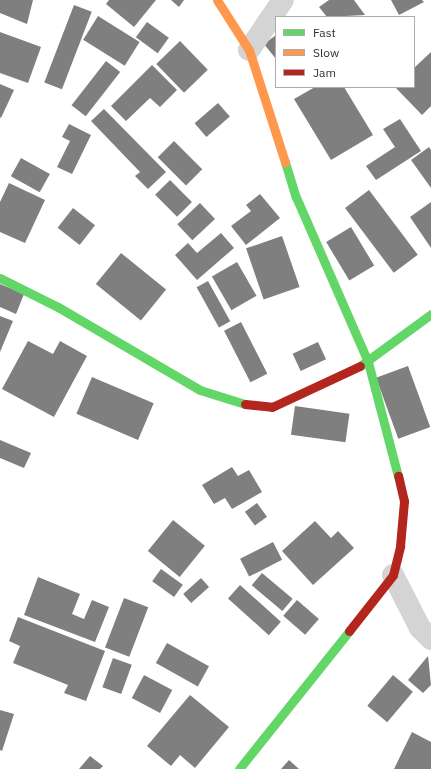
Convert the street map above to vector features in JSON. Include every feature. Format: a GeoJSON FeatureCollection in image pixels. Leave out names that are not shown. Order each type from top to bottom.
{"type":"FeatureCollection","features":[{"type":"Feature","properties":{"kind":"street"},"geometry":{"type":"LineString","coordinates":[[217,0],[249,50],[296,197],[368,362],[404,501],[400,546],[393,575],[239,769]]}},
{"type":"Feature","properties":{"kind":"street"},"geometry":{"type":"LineString","coordinates":[[249,50],[283,0]]}},
{"type":"Feature","properties":{"kind":"street"},"geometry":{"type":"LineString","coordinates":[[0,278],[58,307],[200,390],[237,403],[272,407],[368,362],[431,314]]}},
{"type":"Feature","properties":{"kind":"street"},"geometry":{"type":"LineString","coordinates":[[393,575],[420,628],[431,639]]}},
{"type":"Feature","properties":{"kind":"building"},"geometry":{"type":"Polygon","coordinates":[[[0,0],[33,0],[27,24],[0,13],[0,0]]]}},
{"type":"Feature","properties":{"kind":"building"},"geometry":{"type":"Polygon","coordinates":[[[109,0],[156,0],[134,27],[106,4],[109,0]]]}},
{"type":"Feature","properties":{"kind":"building"},"geometry":{"type":"Polygon","coordinates":[[[171,0],[184,0],[179,7],[171,0]]]}},
{"type":"Feature","properties":{"kind":"building"},"geometry":{"type":"Polygon","coordinates":[[[329,0],[354,0],[365,15],[326,16],[319,7],[329,0]]]}},
{"type":"Feature","properties":{"kind":"building"},"geometry":{"type":"Polygon","coordinates":[[[391,0],[422,0],[424,2],[399,15],[391,0]]]}},
{"type":"Feature","properties":{"kind":"building"},"geometry":{"type":"Polygon","coordinates":[[[74,5],[92,12],[62,89],[44,82],[74,5]]]}},
{"type":"Feature","properties":{"kind":"building"},"geometry":{"type":"Polygon","coordinates":[[[98,16],[140,42],[125,66],[83,40],[98,16]]]}},
{"type":"Feature","properties":{"kind":"building"},"geometry":{"type":"Polygon","coordinates":[[[147,22],[169,38],[158,53],[136,37],[147,22]]]}},
{"type":"Feature","properties":{"kind":"building"},"geometry":{"type":"Polygon","coordinates":[[[0,32],[41,47],[28,83],[0,73],[0,32]]]}},
{"type":"Feature","properties":{"kind":"building"},"geometry":{"type":"Polygon","coordinates":[[[275,36],[275,58],[264,44],[275,36]]]}},
{"type":"Feature","properties":{"kind":"building"},"geometry":{"type":"Polygon","coordinates":[[[180,41],[208,70],[184,93],[156,64],[180,41]]]}},
{"type":"Feature","properties":{"kind":"building"},"geometry":{"type":"Polygon","coordinates":[[[431,52],[431,106],[422,115],[396,88],[415,88],[415,67],[431,52]]]}},
{"type":"Feature","properties":{"kind":"building"},"geometry":{"type":"Polygon","coordinates":[[[106,61],[120,72],[86,116],[72,105],[106,61]]]}},
{"type":"Feature","properties":{"kind":"building"},"geometry":{"type":"Polygon","coordinates":[[[152,65],[177,90],[160,107],[150,98],[126,121],[111,106],[152,65]]]}},
{"type":"Feature","properties":{"kind":"building"},"geometry":{"type":"Polygon","coordinates":[[[0,84],[14,90],[1,118],[0,117],[0,84]]]}},
{"type":"Feature","properties":{"kind":"building"},"geometry":{"type":"Polygon","coordinates":[[[313,88],[345,88],[373,135],[331,160],[294,99],[313,88]]]}},
{"type":"Feature","properties":{"kind":"building"},"geometry":{"type":"Polygon","coordinates":[[[218,103],[230,117],[206,137],[195,123],[218,103]]]}},
{"type":"Feature","properties":{"kind":"building"},"geometry":{"type":"Polygon","coordinates":[[[104,109],[166,172],[148,189],[135,176],[140,172],[91,121],[104,109]]]}},
{"type":"Feature","properties":{"kind":"building"},"geometry":{"type":"Polygon","coordinates":[[[400,119],[421,151],[376,180],[366,166],[395,147],[383,129],[400,119]]]}},
{"type":"Feature","properties":{"kind":"building"},"geometry":{"type":"Polygon","coordinates":[[[69,124],[91,135],[72,174],[57,167],[70,141],[62,137],[69,124]]]}},
{"type":"Feature","properties":{"kind":"building"},"geometry":{"type":"Polygon","coordinates":[[[174,141],[202,169],[186,186],[158,157],[174,141]]]}},
{"type":"Feature","properties":{"kind":"building"},"geometry":{"type":"Polygon","coordinates":[[[429,147],[431,150],[431,188],[411,160],[429,147]]]}},
{"type":"Feature","properties":{"kind":"building"},"geometry":{"type":"Polygon","coordinates":[[[21,158],[50,174],[40,192],[11,176],[21,158]]]}},
{"type":"Feature","properties":{"kind":"building"},"geometry":{"type":"Polygon","coordinates":[[[170,180],[192,202],[177,217],[155,195],[170,180]]]}},
{"type":"Feature","properties":{"kind":"building"},"geometry":{"type":"Polygon","coordinates":[[[9,183],[45,200],[25,243],[0,232],[0,202],[9,183]]]}},
{"type":"Feature","properties":{"kind":"building"},"geometry":{"type":"Polygon","coordinates":[[[369,190],[418,255],[394,273],[345,208],[369,190]]]}},
{"type":"Feature","properties":{"kind":"building"},"geometry":{"type":"Polygon","coordinates":[[[260,194],[280,218],[246,245],[231,226],[251,211],[246,205],[260,194]]]}},
{"type":"Feature","properties":{"kind":"building"},"geometry":{"type":"Polygon","coordinates":[[[431,202],[431,248],[410,217],[431,202]]]}},
{"type":"Feature","properties":{"kind":"building"},"geometry":{"type":"Polygon","coordinates":[[[200,203],[215,219],[192,240],[177,224],[200,203]]]}},
{"type":"Feature","properties":{"kind":"building"},"geometry":{"type":"Polygon","coordinates":[[[73,208],[95,225],[80,245],[58,228],[73,208]]]}},
{"type":"Feature","properties":{"kind":"building"},"geometry":{"type":"Polygon","coordinates":[[[351,227],[374,266],[349,281],[326,242],[351,227]]]}},
{"type":"Feature","properties":{"kind":"building"},"geometry":{"type":"Polygon","coordinates":[[[221,233],[234,248],[197,280],[175,255],[188,243],[197,253],[221,233]]]}},
{"type":"Feature","properties":{"kind":"building"},"geometry":{"type":"Polygon","coordinates":[[[282,236],[300,287],[264,299],[246,248],[282,236]]]}},
{"type":"Feature","properties":{"kind":"building"},"geometry":{"type":"Polygon","coordinates":[[[121,253],[166,290],[141,321],[96,284],[121,253]]]}},
{"type":"Feature","properties":{"kind":"building"},"geometry":{"type":"Polygon","coordinates":[[[237,262],[256,296],[231,310],[212,276],[237,262]]]}},
{"type":"Feature","properties":{"kind":"building"},"geometry":{"type":"Polygon","coordinates":[[[208,281],[230,321],[219,328],[197,287],[208,281]]]}},
{"type":"Feature","properties":{"kind":"building"},"geometry":{"type":"Polygon","coordinates":[[[0,284],[24,294],[16,314],[0,307],[0,284]]]}},
{"type":"Feature","properties":{"kind":"building"},"geometry":{"type":"Polygon","coordinates":[[[0,316],[13,321],[0,352],[0,316]]]}},
{"type":"Feature","properties":{"kind":"building"},"geometry":{"type":"Polygon","coordinates":[[[241,322],[267,374],[250,382],[224,331],[241,322]]]}},
{"type":"Feature","properties":{"kind":"building"},"geometry":{"type":"Polygon","coordinates":[[[28,341],[53,354],[60,341],[87,356],[54,417],[2,389],[28,341]]]}},
{"type":"Feature","properties":{"kind":"building"},"geometry":{"type":"Polygon","coordinates":[[[318,342],[326,359],[301,371],[293,354],[318,342]]]}},
{"type":"Feature","properties":{"kind":"building"},"geometry":{"type":"Polygon","coordinates":[[[408,366],[430,427],[398,439],[376,378],[408,366]]]}},
{"type":"Feature","properties":{"kind":"building"},"geometry":{"type":"Polygon","coordinates":[[[92,377],[154,403],[138,440],[76,414],[92,377]]]}},
{"type":"Feature","properties":{"kind":"building"},"geometry":{"type":"Polygon","coordinates":[[[295,406],[349,414],[345,442],[291,435],[295,406]]]}},
{"type":"Feature","properties":{"kind":"building"},"geometry":{"type":"Polygon","coordinates":[[[0,440],[31,453],[24,468],[0,458],[0,440]]]}},
{"type":"Feature","properties":{"kind":"building"},"geometry":{"type":"Polygon","coordinates":[[[232,467],[238,476],[249,470],[262,492],[232,509],[225,498],[214,504],[202,485],[232,467]]]}},
{"type":"Feature","properties":{"kind":"building"},"geometry":{"type":"Polygon","coordinates":[[[257,503],[267,517],[255,526],[245,512],[257,503]]]}},
{"type":"Feature","properties":{"kind":"building"},"geometry":{"type":"Polygon","coordinates":[[[173,520],[205,546],[180,577],[148,551],[173,520]]]}},
{"type":"Feature","properties":{"kind":"building"},"geometry":{"type":"Polygon","coordinates":[[[315,521],[331,538],[338,531],[354,548],[313,585],[282,551],[315,521]]]}},
{"type":"Feature","properties":{"kind":"building"},"geometry":{"type":"Polygon","coordinates":[[[273,542],[282,560],[249,577],[240,559],[273,542]]]}},
{"type":"Feature","properties":{"kind":"building"},"geometry":{"type":"Polygon","coordinates":[[[161,569],[183,585],[174,597],[152,581],[161,569]]]}},
{"type":"Feature","properties":{"kind":"building"},"geometry":{"type":"Polygon","coordinates":[[[262,573],[293,599],[282,611],[252,585],[262,573]]]}},
{"type":"Feature","properties":{"kind":"building"},"geometry":{"type":"Polygon","coordinates":[[[38,577],[80,594],[72,614],[84,619],[92,600],[109,607],[95,642],[24,615],[38,577]]]}},
{"type":"Feature","properties":{"kind":"building"},"geometry":{"type":"Polygon","coordinates":[[[201,578],[209,587],[191,603],[183,594],[201,578]]]}},
{"type":"Feature","properties":{"kind":"building"},"geometry":{"type":"Polygon","coordinates":[[[240,585],[281,622],[269,635],[228,598],[240,585]]]}},
{"type":"Feature","properties":{"kind":"building"},"geometry":{"type":"Polygon","coordinates":[[[124,598],[148,607],[129,657],[105,647],[124,598]]]}},
{"type":"Feature","properties":{"kind":"building"},"geometry":{"type":"Polygon","coordinates":[[[297,600],[319,619],[305,635],[283,616],[297,600]]]}},
{"type":"Feature","properties":{"kind":"building"},"geometry":{"type":"Polygon","coordinates":[[[18,617],[105,651],[86,701],[64,693],[68,685],[13,663],[20,646],[9,641],[18,617]]]}},
{"type":"Feature","properties":{"kind":"building"},"geometry":{"type":"Polygon","coordinates":[[[167,643],[209,666],[198,686],[156,663],[167,643]]]}},
{"type":"Feature","properties":{"kind":"building"},"geometry":{"type":"Polygon","coordinates":[[[428,656],[431,685],[423,693],[408,680],[428,656]]]}},
{"type":"Feature","properties":{"kind":"building"},"geometry":{"type":"Polygon","coordinates":[[[113,658],[132,665],[121,694],[102,687],[113,658]]]}},
{"type":"Feature","properties":{"kind":"building"},"geometry":{"type":"Polygon","coordinates":[[[144,675],[172,690],[160,713],[132,698],[144,675]]]}},
{"type":"Feature","properties":{"kind":"building"},"geometry":{"type":"Polygon","coordinates":[[[393,675],[413,692],[387,722],[367,706],[393,675]]]}},
{"type":"Feature","properties":{"kind":"building"},"geometry":{"type":"Polygon","coordinates":[[[190,695],[229,727],[195,768],[180,755],[171,766],[147,746],[190,695]]]}},
{"type":"Feature","properties":{"kind":"building"},"geometry":{"type":"Polygon","coordinates":[[[0,710],[14,714],[2,751],[0,750],[0,710]]]}},
{"type":"Feature","properties":{"kind":"building"},"geometry":{"type":"Polygon","coordinates":[[[412,732],[431,742],[431,769],[394,769],[412,732]]]}},
{"type":"Feature","properties":{"kind":"building"},"geometry":{"type":"Polygon","coordinates":[[[90,756],[103,766],[100,769],[79,769],[90,756]]]}},
{"type":"Feature","properties":{"kind":"building"},"geometry":{"type":"Polygon","coordinates":[[[289,760],[299,769],[281,769],[289,760]]]}},
{"type":"Feature","properties":{"kind":"traffic: fast"},"geometry":{"type":"LineString","coordinates":[[285,162],[296,197],[368,362],[398,476]]}},
{"type":"Feature","properties":{"kind":"traffic: fast"},"geometry":{"type":"LineString","coordinates":[[0,278],[58,307],[200,390],[245,404]]}},
{"type":"Feature","properties":{"kind":"traffic: fast"},"geometry":{"type":"LineString","coordinates":[[360,366],[431,314]]}},
{"type":"Feature","properties":{"kind":"traffic: fast"},"geometry":{"type":"LineString","coordinates":[[239,769],[349,631]]}},
{"type":"Feature","properties":{"kind":"traffic: slow"},"geometry":{"type":"LineString","coordinates":[[217,0],[249,50],[285,162]]}},
{"type":"Feature","properties":{"kind":"traffic: jam"},"geometry":{"type":"LineString","coordinates":[[245,404],[272,407],[360,366]]}},
{"type":"Feature","properties":{"kind":"traffic: jam"},"geometry":{"type":"LineString","coordinates":[[349,631],[393,575],[400,546],[404,501],[398,476]]}}]}
